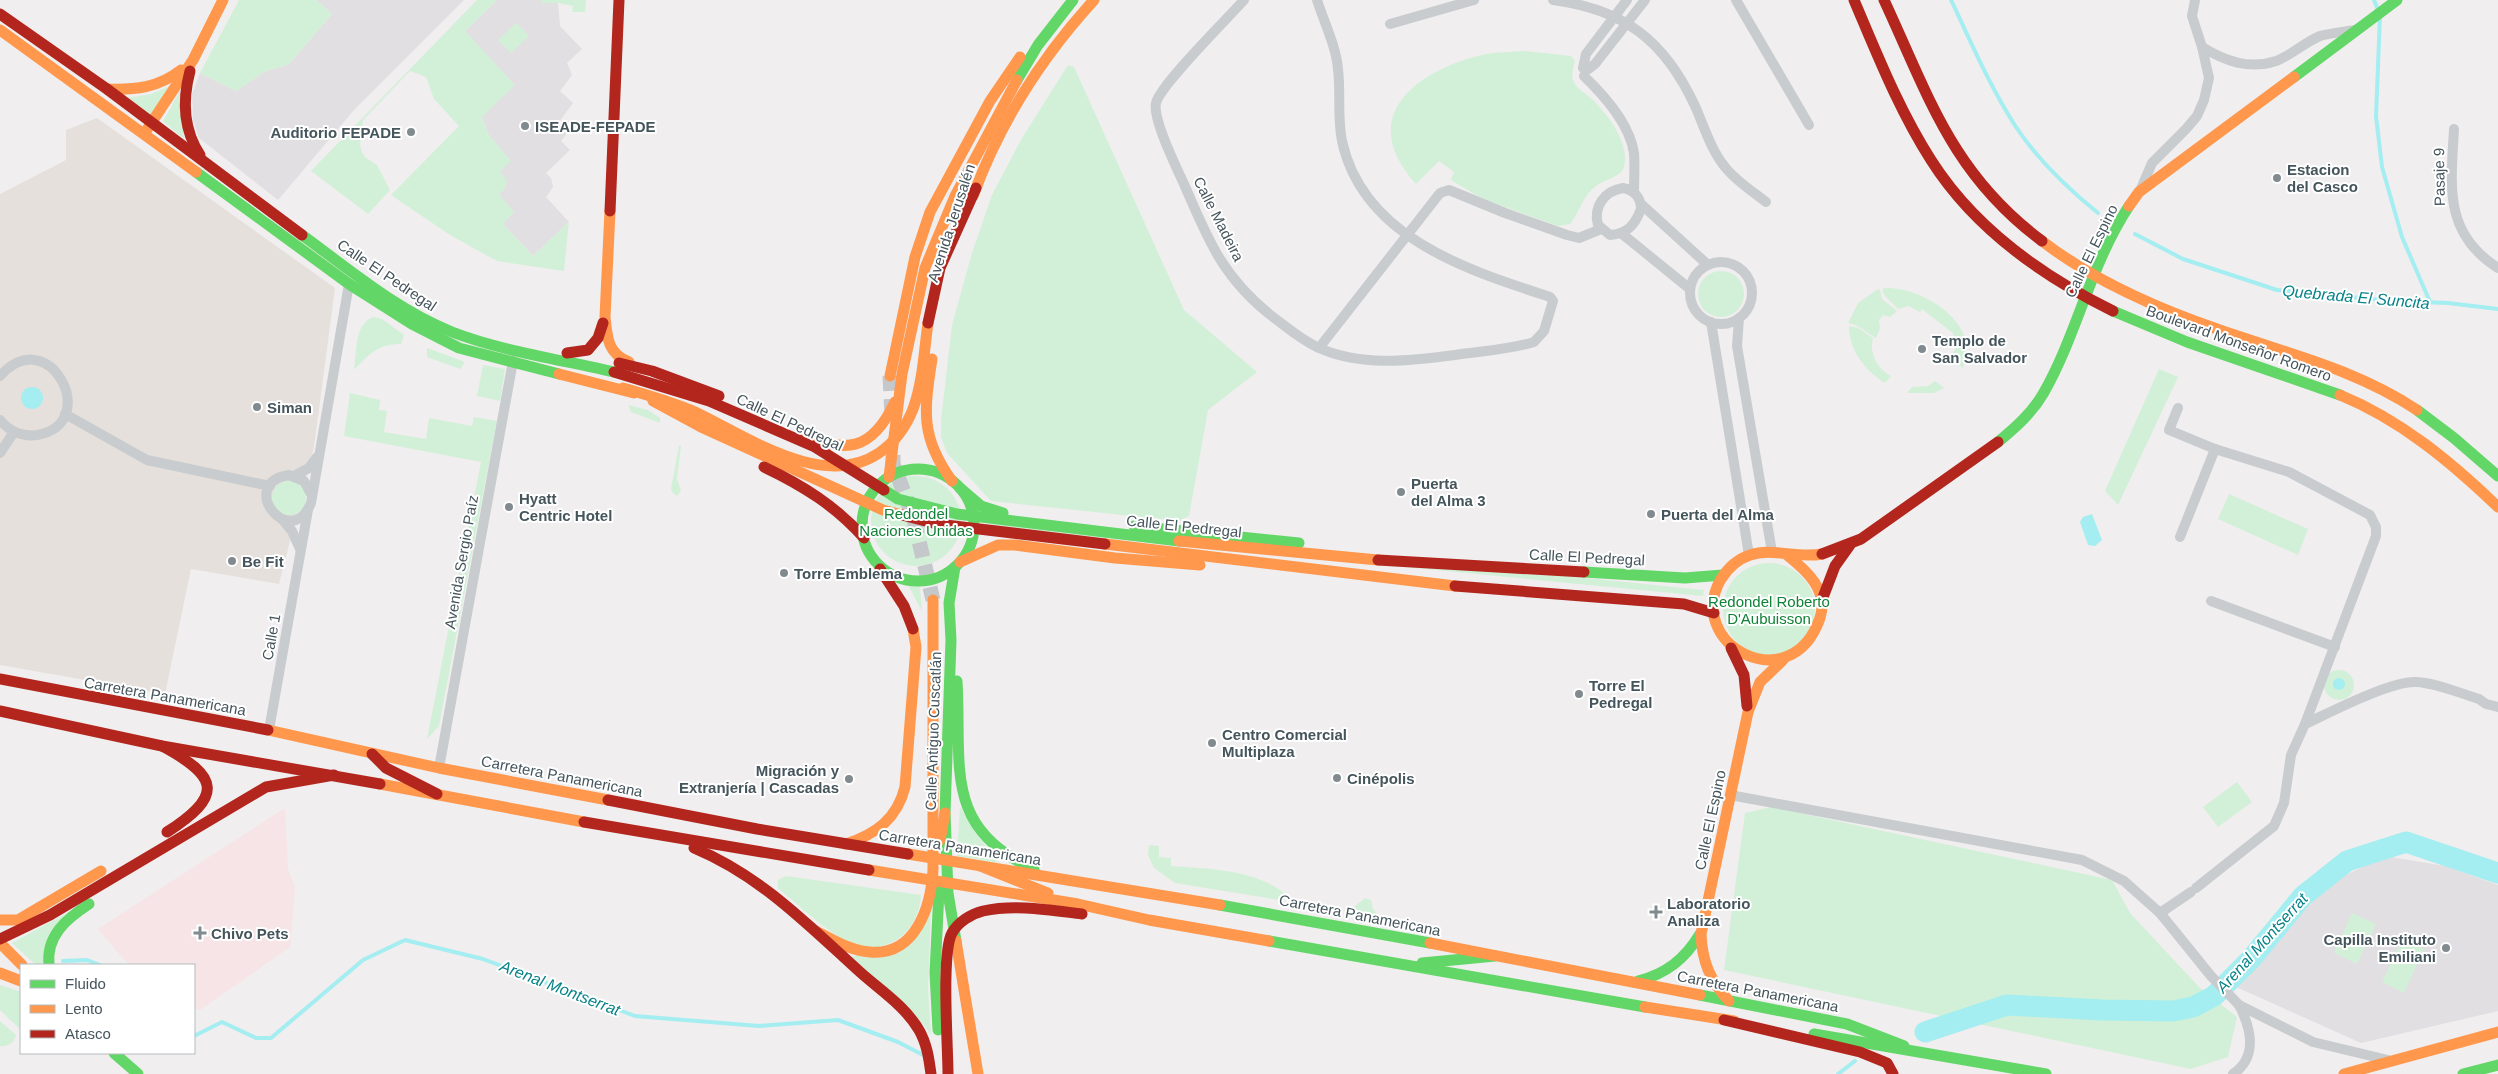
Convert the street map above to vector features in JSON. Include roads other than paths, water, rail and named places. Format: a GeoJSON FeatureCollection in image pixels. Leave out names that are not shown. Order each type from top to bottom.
{"type":"FeatureCollection","features":[{"type":"Feature","properties":{"kind":"main road"},"geometry":{"type":"LineString","coordinates":[[143,136],[193,60],[223,0]]}},
{"type":"Feature","properties":{"kind":"main road"},"geometry":{"type":"LineString","coordinates":[[619,0],[605,317],[608,348],[612,354],[652,371],[710,391],[825,445],[840,448],[853,445],[866,438],[888,417],[902,374]]}},
{"type":"Feature","properties":{"kind":"main road"},"geometry":{"type":"LineString","coordinates":[[890,376],[915,257],[930,212],[939,193],[1007,74],[1028,46],[1072,0]]}},
{"type":"Feature","properties":{"kind":"main road","name":"Avenida Jerusalén"},"geometry":{"type":"LineString","coordinates":[[889,477],[902,374],[915,307],[925,268],[955,196],[1000,106],[1022,70],[1072,0]]}},
{"type":"Feature","properties":{"kind":"main road","name":"Avenida Jerusalén"},"geometry":{"type":"LineString","coordinates":[[956,484],[932,450],[927,417],[936,326],[943,294],[976,188],[1008,118],[1045,58],[1094,0]]}},
{"type":"Feature","properties":{"kind":"main road","name":"Boulevard Monseñor Romero"},"geometry":{"type":"LineString","coordinates":[[1854,0],[1907,121],[1931,160],[1968,208],[2025,259],[2043,273],[2078,294],[2149,327],[2326,389],[2371,410],[2429,447],[2498,507]]}},
{"type":"Feature","properties":{"kind":"main road","name":"Boulevard Monseñor Romero"},"geometry":{"type":"LineString","coordinates":[[1884,0],[1927,100],[1960,156],[1992,198],[2032,234],[2074,262],[2156,306],[2355,376],[2399,398],[2452,436],[2498,476]]}},
{"type":"Feature","properties":{"kind":"main road","name":"Calle El Espino"},"geometry":{"type":"LineString","coordinates":[[1787,555],[1816,554],[1850,545],[1990,449],[2029,415],[2043,394],[2110,240],[2126,210],[2140,192],[2397,0]]}},
{"type":"Feature","properties":{"kind":"main road","name":"Calle El Pedregal"},"geometry":{"type":"LineString","coordinates":[[0,14],[107,89],[207,166],[389,298],[440,327],[491,344],[633,376],[709,401],[815,447],[880,490],[918,506],[957,514],[1187,542],[1468,566],[1685,578],[1723,575]]}},
{"type":"Feature","properties":{"kind":"main road","name":"Calle El Pedregal"},"geometry":{"type":"LineString","coordinates":[[0,30],[143,136],[349,284],[412,324],[458,348],[623,388],[668,401],[705,424],[883,510],[950,526],[1448,585],[1684,604],[1714,614]]}},
{"type":"Feature","properties":{"kind":"main road"},"geometry":{"type":"LineString","coordinates":[[107,89],[136,90],[155,87],[169,80],[193,60]]}},
{"type":"Feature","properties":{"kind":"main road"},"geometry":{"type":"LineString","coordinates":[[193,60],[186,90],[187,127],[192,144],[207,166]]}},
{"type":"Feature","properties":{"kind":"main road"},"geometry":{"type":"LineString","coordinates":[[705,424],[806,462],[844,466],[856,464],[884,451],[903,431],[915,404],[937,278],[976,188]]}},
{"type":"Feature","properties":{"kind":"main road"},"geometry":{"type":"LineString","coordinates":[[567,353],[588,350],[598,338],[605,317]]}},
{"type":"Feature","properties":{"kind":"main road"},"geometry":{"type":"LineString","coordinates":[[491,344],[517,343],[652,371]]}},
{"type":"Feature","properties":{"kind":"main road"},"geometry":{"type":"LineString","coordinates":[[623,388],[695,433],[809,490],[847,518],[864,538],[873,558],[912,620],[915,630],[916,648],[906,787],[897,810],[883,827],[867,837],[843,844]]}},
{"type":"Feature","properties":{"kind":"main road"},"geometry":{"type":"LineString","coordinates":[[800,434],[858,470],[878,486]]}},
{"type":"Feature","properties":{"kind":"main road"},"geometry":{"type":"LineString","coordinates":[[864,538],[864,513],[869,499],[878,486],[889,477],[902,471],[921,469],[939,473],[956,484],[981,506],[1001,513],[1380,551],[1468,566]]}},
{"type":"Feature","properties":{"kind":"main road"},"geometry":{"type":"LineString","coordinates":[[956,484],[971,506],[974,527],[969,548],[958,564]]}},
{"type":"Feature","properties":{"kind":"main road"},"geometry":{"type":"LineString","coordinates":[[873,558],[892,574],[912,580],[937,578],[958,564],[998,545],[1014,545],[1115,558],[1185,564],[1308,569]]}},
{"type":"Feature","properties":{"kind":"main road","name":"Calle El Espino"},"geometry":{"type":"LineString","coordinates":[[1822,600],[1835,566],[1850,545]]}},
{"type":"Feature","properties":{"kind":"main road"},"geometry":{"type":"LineString","coordinates":[[1772,552],[1787,555],[1800,562],[1811,573],[1818,586],[1822,600],[1822,615],[1818,629],[1810,642],[1799,652],[1786,658],[1771,661],[1755,659],[1740,653],[1728,643],[1718,629],[1714,614],[1716,590],[1723,575],[1734,563],[1749,555],[1772,552]]}},
{"type":"Feature","properties":{"kind":"main road","name":"Calle Antiguo Cuscatlán"},"geometry":{"type":"LineString","coordinates":[[958,564],[949,603],[951,640],[945,813],[940,828],[950,914],[978,1074]]}},
{"type":"Feature","properties":{"kind":"main road"},"geometry":{"type":"LineString","coordinates":[[933,600],[940,828],[935,893],[935,973],[942,1074]]}},
{"type":"Feature","properties":{"kind":"main road"},"geometry":{"type":"LineString","coordinates":[[951,640],[956,670],[963,798],[969,814],[991,842],[1009,857],[1024,865],[1060,878]]}},
{"type":"Feature","properties":{"kind":"main road","name":"Calle El Espino"},"geometry":{"type":"LineString","coordinates":[[1728,643],[1739,660],[1744,675],[1748,712]]}},
{"type":"Feature","properties":{"kind":"main road","name":"Calle El Espino"},"geometry":{"type":"LineString","coordinates":[[1730,1002],[1716,988],[1706,972],[1701,953],[1701,934],[1755,687],[1768,670],[1786,658]]}},
{"type":"Feature","properties":{"kind":"main road","name":"Carretera Panamericana"},"geometry":{"type":"LineString","coordinates":[[0,679],[269,730],[439,768],[843,844],[1312,920],[1634,982],[1847,1024],[1914,1049]]}},
{"type":"Feature","properties":{"kind":"main road","name":"Carretera Panamericana"},"geometry":{"type":"LineString","coordinates":[[0,711],[162,746],[334,775],[644,833],[1078,904],[1149,920],[1724,1020],[1914,1049],[2046,1074]]}},
{"type":"Feature","properties":{"kind":"main road"},"geometry":{"type":"LineString","coordinates":[[0,920],[18,920],[186,821],[195,813],[208,798],[208,780],[202,769],[192,761],[162,746]]}},
{"type":"Feature","properties":{"kind":"main road"},"geometry":{"type":"LineString","coordinates":[[372,754],[393,772],[437,794]]}},
{"type":"Feature","properties":{"kind":"main road"},"geometry":{"type":"LineString","coordinates":[[21,964],[0,941],[50,916],[266,788],[313,777],[334,775]]}},
{"type":"Feature","properties":{"kind":"main road"},"geometry":{"type":"LineString","coordinates":[[49,964],[49,946],[56,932],[70,917],[286,784]]}},
{"type":"Feature","properties":{"kind":"main road"},"geometry":{"type":"LineString","coordinates":[[644,833],[709,854],[736,866],[750,875],[816,931],[906,1013],[915,1024],[928,1048],[931,1074]]}},
{"type":"Feature","properties":{"kind":"main road"},"geometry":{"type":"LineString","coordinates":[[980,866],[1078,904]]}},
{"type":"Feature","properties":{"kind":"main road"},"geometry":{"type":"LineString","coordinates":[[816,931],[860,952],[886,951],[904,942],[917,928],[935,893]]}},
{"type":"Feature","properties":{"kind":"main road"},"geometry":{"type":"LineString","coordinates":[[948,1074],[946,1018],[948,940],[955,928],[974,914],[989,908],[1006,907],[1149,920]]}},
{"type":"Feature","properties":{"kind":"main road","name":"Calle El Espino"},"geometry":{"type":"LineString","coordinates":[[1634,982],[1667,971],[1692,949],[1701,934]]}},
{"type":"Feature","properties":{"kind":"main road"},"geometry":{"type":"LineString","coordinates":[[1413,966],[1429,962],[1495,956]]}},
{"type":"Feature","properties":{"kind":"main road"},"geometry":{"type":"LineString","coordinates":[[0,972],[20,980]]}},
{"type":"Feature","properties":{"kind":"main road"},"geometry":{"type":"LineString","coordinates":[[1724,1020],[1860,1052],[1887,1063],[1893,1074]]}},
{"type":"Feature","properties":{"kind":"main road"},"geometry":{"type":"LineString","coordinates":[[2344,1074],[2498,1032]]}},
{"type":"Feature","properties":{"kind":"main road"},"geometry":{"type":"LineString","coordinates":[[115,1054],[134,1072]]}},
{"type":"Feature","properties":{"kind":"main road"},"geometry":{"type":"LineString","coordinates":[[2463,1074],[2498,1065]]}},
{"type":"Feature","properties":{"kind":"street","name":"Calle Madeira"},"geometry":{"type":"LineString","coordinates":[[1244,0],[1172,78],[1156,103],[1156,115],[1164,139],[1202,223],[1227,270],[1249,296],[1270,315],[1300,337],[1319,348],[1370,359],[1418,359],[1529,344],[1537,340],[1544,331],[1553,301],[1550,297],[1476,273],[1436,254],[1407,235]]}},
{"type":"Feature","properties":{"kind":"street"},"geometry":{"type":"LineString","coordinates":[[1318,0],[1338,64],[1340,129],[1347,159],[1364,193],[1407,235]]}},
{"type":"Feature","properties":{"kind":"street"},"geometry":{"type":"LineString","coordinates":[[1390,24],[1474,0]]}},
{"type":"Feature","properties":{"kind":"street"},"geometry":{"type":"LineString","coordinates":[[1553,0],[1582,4],[1616,15],[1659,49],[1684,82],[1725,167],[1766,202]]}},
{"type":"Feature","properties":{"kind":"street"},"geometry":{"type":"LineString","coordinates":[[1628,0],[1586,54],[1585,71],[1610,106],[1631,143],[1634,153],[1634,192],[1641,204],[1663,227],[1708,265]]}},
{"type":"Feature","properties":{"kind":"street"},"geometry":{"type":"LineString","coordinates":[[1585,71],[1593,66],[1645,0]]}},
{"type":"Feature","properties":{"kind":"street"},"geometry":{"type":"LineString","coordinates":[[1736,0],[1808,124]]}},
{"type":"Feature","properties":{"kind":"street"},"geometry":{"type":"LineString","coordinates":[[2140,192],[2152,163],[2197,116],[2204,100],[2209,78],[2192,16],[2195,0]]}},
{"type":"Feature","properties":{"kind":"street"},"geometry":{"type":"LineString","coordinates":[[2202,47],[2218,57],[2236,64],[2258,64],[2276,61],[2321,36],[2356,30]]}},
{"type":"Feature","properties":{"kind":"street","name":"Pasaje 9"},"geometry":{"type":"LineString","coordinates":[[2454,129],[2452,201],[2460,231],[2473,248],[2498,268]]}},
{"type":"Feature","properties":{"kind":"street"},"geometry":{"type":"LineString","coordinates":[[1634,192],[1623,188],[1614,189],[1603,198],[1598,205],[1596,218],[1601,229],[1610,235],[1621,234],[1631,228],[1636,222],[1641,204]]}},
{"type":"Feature","properties":{"kind":"street"},"geometry":{"type":"LineString","coordinates":[[1319,348],[1440,193],[1450,190],[1505,214],[1580,238],[1601,229]]}},
{"type":"Feature","properties":{"kind":"street"},"geometry":{"type":"LineString","coordinates":[[1621,234],[1690,289]]}},
{"type":"Feature","properties":{"kind":"street"},"geometry":{"type":"LineString","coordinates":[[1718,262],[1728,263],[1738,267],[1745,274],[1752,293],[1746,311],[1739,318],[1730,322],[1711,322],[1696,312],[1692,305],[1690,289],[1696,275],[1708,265],[1718,262]]}},
{"type":"Feature","properties":{"kind":"street","name":"Calle 1"},"geometry":{"type":"LineString","coordinates":[[269,730],[349,284]]}},
{"type":"Feature","properties":{"kind":"street"},"geometry":{"type":"LineString","coordinates":[[1739,318],[1737,346],[1772,552]]}},
{"type":"Feature","properties":{"kind":"street"},"geometry":{"type":"LineString","coordinates":[[1711,322],[1749,555]]}},
{"type":"Feature","properties":{"kind":"street"},"geometry":{"type":"LineString","coordinates":[[0,376],[9,367],[26,361],[39,362],[50,366],[60,375],[66,386],[68,398],[65,414],[57,425],[42,434],[31,436],[14,432],[0,420]]}},
{"type":"Feature","properties":{"kind":"street","name":"Avenida Sergio Paíz"},"geometry":{"type":"LineString","coordinates":[[439,768],[513,361]]}},
{"type":"Feature","properties":{"kind":"street"},"geometry":{"type":"LineString","coordinates":[[2160,912],[2193,890],[2274,826],[2284,803],[2291,755],[2335,647],[2376,536],[2376,527],[2370,515],[2289,472],[2214,449],[2169,430],[2178,408]]}},
{"type":"Feature","properties":{"kind":"street"},"geometry":{"type":"LineString","coordinates":[[65,414],[147,460],[270,486]]}},
{"type":"Feature","properties":{"kind":"street"},"geometry":{"type":"LineString","coordinates":[[0,453],[14,432]]}},
{"type":"Feature","properties":{"kind":"street"},"geometry":{"type":"LineString","coordinates":[[2180,537],[2214,449]]}},
{"type":"Feature","properties":{"kind":"street"},"geometry":{"type":"LineString","coordinates":[[300,549],[292,530],[268,506],[266,498],[270,486],[278,478],[294,476],[309,468],[320,454]]}},
{"type":"Feature","properties":{"kind":"street"},"geometry":{"type":"LineString","coordinates":[[294,476],[308,485],[312,496]]}},
{"type":"Feature","properties":{"kind":"street"},"geometry":{"type":"LineString","coordinates":[[283,520],[298,519],[308,510]]}},
{"type":"Feature","properties":{"kind":"street"},"geometry":{"type":"LineString","coordinates":[[2211,600],[2335,647]]}},
{"type":"Feature","properties":{"kind":"street"},"geometry":{"type":"LineString","coordinates":[[2305,724],[2362,698],[2410,683],[2439,687],[2498,707]]}},
{"type":"Feature","properties":{"kind":"street"},"geometry":{"type":"LineString","coordinates":[[1730,795],[2082,860],[2124,881],[2160,912],[2211,976],[2239,1005],[2248,1022],[2252,1039],[2249,1052],[2242,1067],[2233,1074]]}},
{"type":"Feature","properties":{"kind":"street"},"geometry":{"type":"LineString","coordinates":[[2239,1005],[2313,1042],[2392,1061]]}},
{"type":"Feature","properties":{"kind":"water"},"geometry":{"type":"Polygon","coordinates":[[[32,387],[40,390],[43,398],[40,406],[32,409],[24,406],[21,398],[24,390],[32,387]]]}},
{"type":"Feature","properties":{"kind":"water"},"geometry":{"type":"Polygon","coordinates":[[[2092,514],[2102,540],[2095,546],[2088,545],[2080,522],[2083,517],[2092,514]]]}},
{"type":"Feature","properties":{"kind":"water"},"geometry":{"type":"Polygon","coordinates":[[[2341,678],[2344,679],[2344,689],[2337,690],[2334,689],[2333,682],[2334,679],[2341,678]]]}},
{"type":"Feature","properties":{"kind":"waterway","name":"Quebrada El Suncita"},"geometry":{"type":"LineString","coordinates":[[1951,0],[1989,80],[2016,127],[2054,173],[2098,213]]}},
{"type":"Feature","properties":{"kind":"waterway"},"geometry":{"type":"LineString","coordinates":[[2374,0],[2378,10]]}},
{"type":"Feature","properties":{"kind":"waterway"},"geometry":{"type":"LineString","coordinates":[[2380,16],[2376,116],[2382,167],[2402,237],[2430,302]]}},
{"type":"Feature","properties":{"kind":"waterway","name":"Quebrada El Suncita"},"geometry":{"type":"LineString","coordinates":[[2135,234],[2183,259],[2277,290],[2392,301],[2448,303],[2498,309]]}},
{"type":"Feature","properties":{"kind":"waterway","name":"Arenal Montserrat"},"geometry":{"type":"LineString","coordinates":[[1925,1032],[2007,1005],[2102,1010],[2173,1011],[2193,1007],[2214,996],[2251,959],[2303,896],[2347,861],[2406,842],[2498,873]]}},
{"type":"Feature","properties":{"kind":"waterway","name":"Arenal Montserrat"},"geometry":{"type":"LineString","coordinates":[[195,1036],[222,1022],[256,1038],[271,1038],[363,960],[405,940],[483,959],[635,1016],[759,1026],[838,1020],[898,1042],[925,1056]]}},
{"type":"Feature","properties":{"kind":"waterway","name":"Arenal Montserrat"},"geometry":{"type":"LineString","coordinates":[[63,961],[87,960],[97,964]]}},
{"type":"Feature","properties":{"kind":"waterway","name":"Arenal Montserrat"},"geometry":{"type":"LineString","coordinates":[[1838,1074],[1855,1061]]}},
{"type":"Feature","properties":{"kind":"tunnel"},"geometry":{"type":"LineString","coordinates":[[890,376],[892,417]]}},
{"type":"Feature","properties":{"kind":"tunnel"},"geometry":{"type":"LineString","coordinates":[[893,455],[893,464],[913,516],[933,600]]}},
{"type":"Feature","properties":{"kind":"place","name":"ISEADE-FEPADE"},"geometry":{"type":"Point","coordinates":[525,126]}},
{"type":"Feature","properties":{"kind":"place","name":"Auditorio FEPADE"},"geometry":{"type":"Point","coordinates":[411,132]}},
{"type":"Feature","properties":{"kind":"place","name":"Estacion del Casco"},"geometry":{"type":"Point","coordinates":[2277,178]}},
{"type":"Feature","properties":{"kind":"place","name":"Templo de San Salvador"},"geometry":{"type":"Point","coordinates":[1922,349]}},
{"type":"Feature","properties":{"kind":"place","name":"Siman"},"geometry":{"type":"Point","coordinates":[257,407]}},
{"type":"Feature","properties":{"kind":"place","name":"Puerta del Alma 3"},"geometry":{"type":"Point","coordinates":[1401,492]}},
{"type":"Feature","properties":{"kind":"place","name":"Hyatt Centric Hotel"},"geometry":{"type":"Point","coordinates":[509,507]}},
{"type":"Feature","properties":{"kind":"place","name":"Puerta del Alma"},"geometry":{"type":"Point","coordinates":[1651,514]}},
{"type":"Feature","properties":{"kind":"place","name":"Be Fit"},"geometry":{"type":"Point","coordinates":[232,561]}},
{"type":"Feature","properties":{"kind":"place","name":"Torre Emblema"},"geometry":{"type":"Point","coordinates":[784,573]}},
{"type":"Feature","properties":{"kind":"place","name":"Torre El Pedregal"},"geometry":{"type":"Point","coordinates":[1579,694]}},
{"type":"Feature","properties":{"kind":"place","name":"Centro Comercial Multiplaza"},"geometry":{"type":"Point","coordinates":[1212,743]}},
{"type":"Feature","properties":{"kind":"place","name":"Cinépolis"},"geometry":{"type":"Point","coordinates":[1337,778]}},
{"type":"Feature","properties":{"kind":"place","name":"Migración y Extranjería | Cascadas"},"geometry":{"type":"Point","coordinates":[849,779]}},
{"type":"Feature","properties":{"kind":"place","name":"Laboratorio Analiza"},"geometry":{"type":"Point","coordinates":[1656,912]}},
{"type":"Feature","properties":{"kind":"place","name":"Chivo Pets"},"geometry":{"type":"Point","coordinates":[200,933]}},
{"type":"Feature","properties":{"kind":"place","name":"Capilla Instituto Emiliani"},"geometry":{"type":"Point","coordinates":[2446,948]}},
{"type":"Feature","properties":{"kind":"park label","name":"Redondel Naciones Unidas"},"geometry":{"type":"Point","coordinates":[916,522]}},
{"type":"Feature","properties":{"kind":"park label","name":"Redondel Roberto D'Aubuisson"},"geometry":{"type":"Point","coordinates":[1769,610]}}]}
